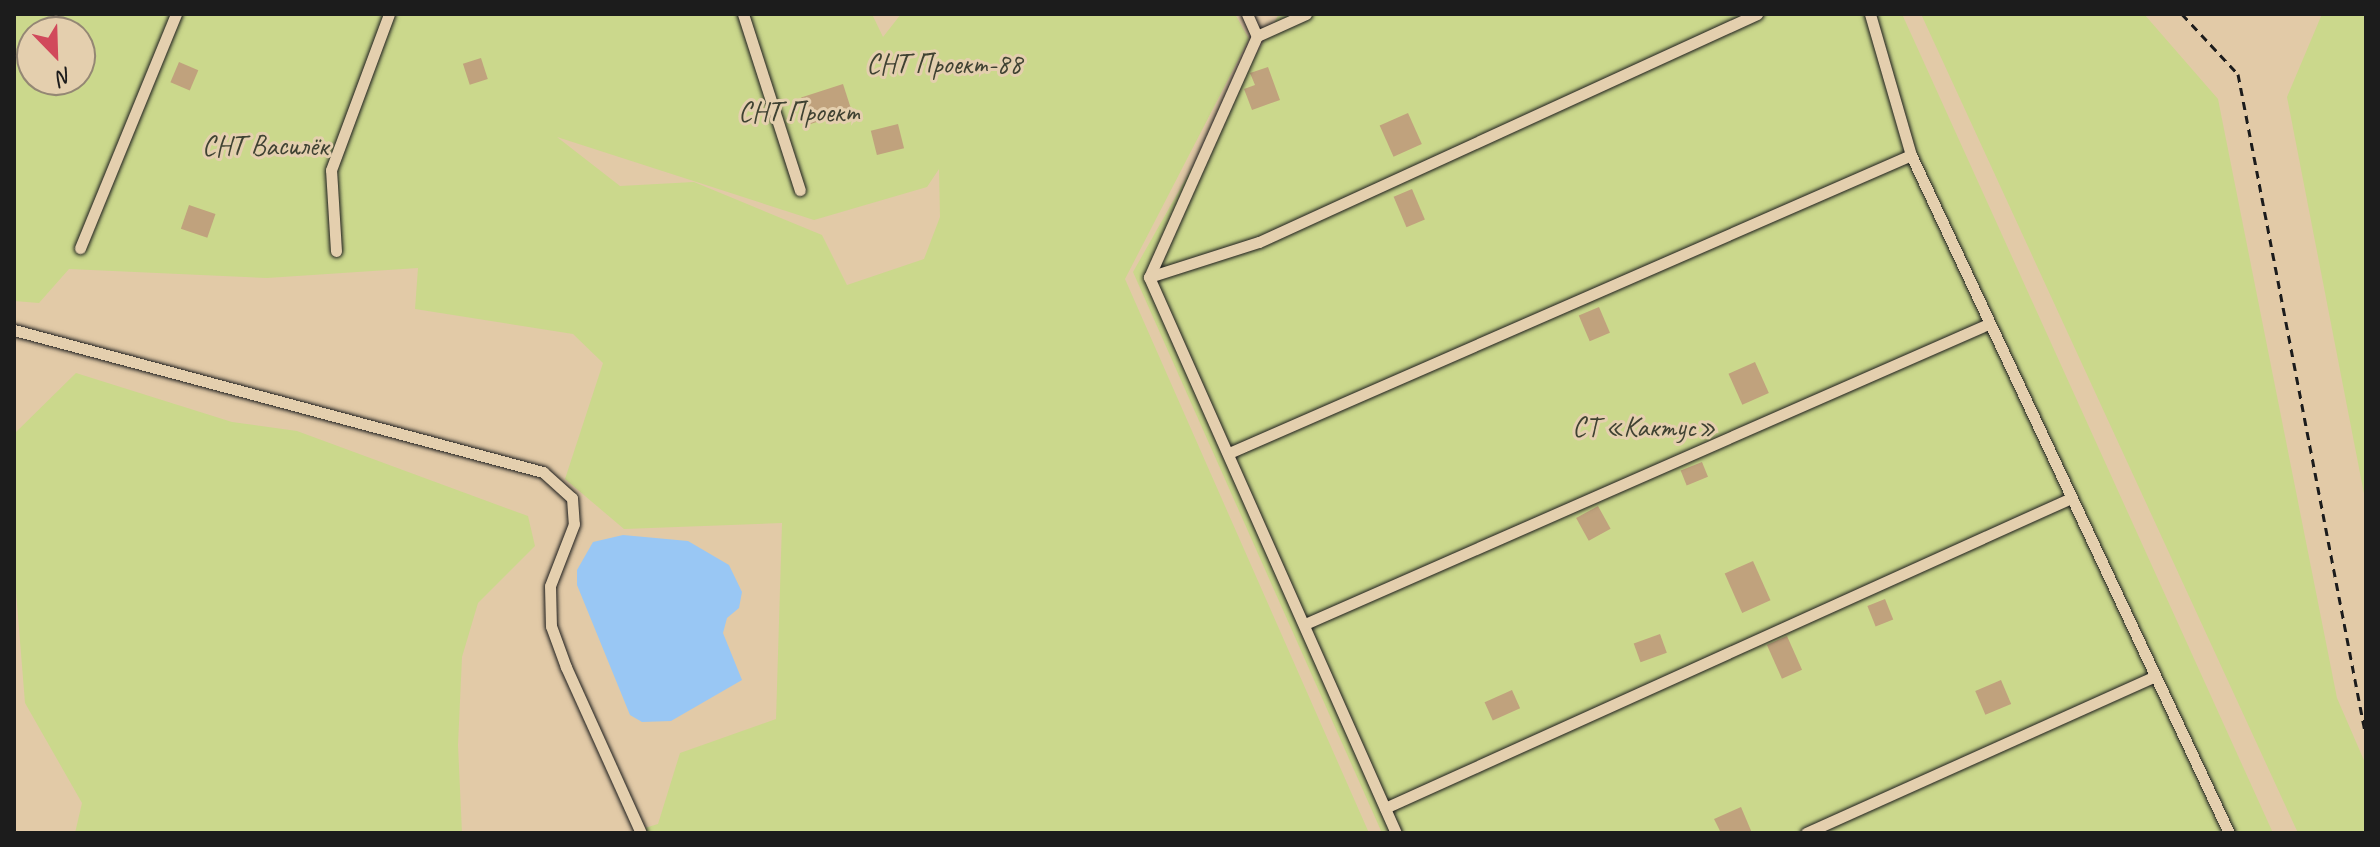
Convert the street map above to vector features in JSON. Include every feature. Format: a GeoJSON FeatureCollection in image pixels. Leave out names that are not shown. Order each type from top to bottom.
{"type":"FeatureCollection","features":[{"type":"Feature","properties":{"kind":"lane"},"geometry":{"type":"LineString","coordinates":[[80,248],[176,14]]}},
{"type":"Feature","properties":{"kind":"lane"},"geometry":{"type":"LineString","coordinates":[[336,251],[331,170],[389,14]]}},
{"type":"Feature","properties":{"kind":"lane"},"geometry":{"type":"LineString","coordinates":[[743,14],[800,190]]}},
{"type":"Feature","properties":{"kind":"lane"},"geometry":{"type":"LineString","coordinates":[[1247,14],[1257,36]]}},
{"type":"Feature","properties":{"kind":"lane"},"geometry":{"type":"LineString","coordinates":[[1306,14],[1257,36],[1149,277],[1396,833]]}},
{"type":"Feature","properties":{"kind":"lane"},"geometry":{"type":"LineString","coordinates":[[1149,277],[1259,242],[1757,14]]}},
{"type":"Feature","properties":{"kind":"lane"},"geometry":{"type":"LineString","coordinates":[[1870,14],[1911,155],[2153,677],[2229,833]]}},
{"type":"Feature","properties":{"kind":"lane"},"geometry":{"type":"LineString","coordinates":[[1229,453],[1911,155]]}},
{"type":"Feature","properties":{"kind":"lane"},"geometry":{"type":"LineString","coordinates":[[1305,624],[1988,324]]}},
{"type":"Feature","properties":{"kind":"lane"},"geometry":{"type":"LineString","coordinates":[[14,330],[543,472],[572,498],[574,524],[550,586],[551,626],[566,667],[641,833]]}},
{"type":"Feature","properties":{"kind":"lane"},"geometry":{"type":"LineString","coordinates":[[1385,808],[2071,498]]}},
{"type":"Feature","properties":{"kind":"lane"},"geometry":{"type":"LineString","coordinates":[[1806,833],[2153,677]]}},
{"type":"Feature","properties":{"kind":"path"},"geometry":{"type":"LineString","coordinates":[[2182,14],[2238,74],[2366,737]]}},
{"type":"Feature","properties":{"kind":"green space"},"geometry":{"type":"Polygon","coordinates":[[[14,14],[872,14],[883,37],[901,14],[1235,14],[1249,39],[1125,279],[1369,833],[628,833],[658,824],[680,753],[776,719],[782,523],[624,529],[565,479],[603,363],[573,334],[415,309],[418,268],[267,278],[69,269],[39,303],[14,301],[14,14]],[[557,137],[620,186],[694,182],[822,235],[847,285],[924,259],[940,217],[939,169],[927,187],[814,220],[557,137]]]}},
{"type":"Feature","properties":{"kind":"green space","name":"СТ «Кактус»"},"geometry":{"type":"Polygon","coordinates":[[[1279,14],[1902,14],[2273,833],[1382,833],[1133,272],[1279,14]]]}},
{"type":"Feature","properties":{"kind":"green space"},"geometry":{"type":"Polygon","coordinates":[[[1921,14],[2144,14],[2218,99],[2337,698],[2366,765],[2366,833],[2298,833],[1921,14]]]}},
{"type":"Feature","properties":{"kind":"green space"},"geometry":{"type":"Polygon","coordinates":[[[2322,14],[2366,14],[2366,504],[2287,97],[2322,14]]]}},
{"type":"Feature","properties":{"kind":"green space"},"geometry":{"type":"Polygon","coordinates":[[[76,373],[232,422],[297,431],[528,516],[535,546],[478,603],[462,657],[458,745],[462,833],[75,833],[82,803],[25,703],[14,567],[14,434],[76,373]]]}},
{"type":"Feature","properties":{"kind":"water"},"geometry":{"type":"Polygon","coordinates":[[[623,535],[688,541],[729,565],[742,592],[739,608],[727,618],[723,633],[742,680],[671,721],[642,722],[630,715],[577,585],[577,570],[593,542],[623,535]]]}},
{"type":"Feature","properties":{"kind":"building"},"geometry":{"type":"Polygon","coordinates":[[[481,58],[488,79],[470,85],[463,64],[481,58]]]}},
{"type":"Feature","properties":{"kind":"building"},"geometry":{"type":"Polygon","coordinates":[[[179,62],[198,70],[190,90],[170,82],[179,62]]]}},
{"type":"Feature","properties":{"kind":"building"},"geometry":{"type":"Polygon","coordinates":[[[1268,67],[1280,100],[1252,110],[1244,89],[1255,85],[1250,73],[1268,67]]]}},
{"type":"Feature","properties":{"kind":"building"},"geometry":{"type":"Polygon","coordinates":[[[843,84],[852,111],[810,124],[801,98],[843,84]]]}},
{"type":"Feature","properties":{"kind":"building"},"geometry":{"type":"Polygon","coordinates":[[[1408,113],[1422,144],[1394,157],[1380,126],[1408,113]]]}},
{"type":"Feature","properties":{"kind":"building"},"geometry":{"type":"Polygon","coordinates":[[[898,124],[904,148],[877,155],[871,131],[898,124]]]}},
{"type":"Feature","properties":{"kind":"building"},"geometry":{"type":"Polygon","coordinates":[[[1412,189],[1425,219],[1406,227],[1394,197],[1412,189]]]}},
{"type":"Feature","properties":{"kind":"building"},"geometry":{"type":"Polygon","coordinates":[[[189,205],[215,214],[207,238],[181,229],[189,205]]]}},
{"type":"Feature","properties":{"kind":"building"},"geometry":{"type":"Polygon","coordinates":[[[1599,307],[1610,333],[1590,341],[1579,316],[1599,307]]]}},
{"type":"Feature","properties":{"kind":"building"},"geometry":{"type":"Polygon","coordinates":[[[1755,362],[1769,393],[1742,405],[1729,374],[1755,362]]]}},
{"type":"Feature","properties":{"kind":"building"},"geometry":{"type":"Polygon","coordinates":[[[1702,462],[1708,477],[1687,485],[1681,471],[1702,462]]]}},
{"type":"Feature","properties":{"kind":"building"},"geometry":{"type":"Polygon","coordinates":[[[1598,506],[1611,529],[1589,541],[1576,518],[1598,506]]]}},
{"type":"Feature","properties":{"kind":"building"},"geometry":{"type":"Polygon","coordinates":[[[1753,561],[1770,600],[1742,613],[1725,574],[1753,561]]]}},
{"type":"Feature","properties":{"kind":"building"},"geometry":{"type":"Polygon","coordinates":[[[1885,599],[1893,619],[1876,627],[1867,606],[1885,599]]]}},
{"type":"Feature","properties":{"kind":"building"},"geometry":{"type":"Polygon","coordinates":[[[1660,634],[1667,653],[1641,662],[1634,644],[1660,634]]]}},
{"type":"Feature","properties":{"kind":"building"},"geometry":{"type":"Polygon","coordinates":[[[1787,636],[1802,670],[1782,679],[1767,645],[1787,636]]]}},
{"type":"Feature","properties":{"kind":"building"},"geometry":{"type":"Polygon","coordinates":[[[2001,680],[2011,704],[1985,715],[1975,691],[2001,680]]]}},
{"type":"Feature","properties":{"kind":"building"},"geometry":{"type":"Polygon","coordinates":[[[1512,690],[1520,708],[1493,720],[1485,702],[1512,690]]]}},
{"type":"Feature","properties":{"kind":"building"},"geometry":{"type":"Polygon","coordinates":[[[1741,807],[1752,833],[1721,833],[1714,819],[1741,807]]]}},
{"type":"Feature","properties":{"kind":"park label","name":"СНТ Проект-88"},"geometry":{"type":"Point","coordinates":[944,64]}},
{"type":"Feature","properties":{"kind":"park label","name":"СНТ Проект"},"geometry":{"type":"Point","coordinates":[799,112]}},
{"type":"Feature","properties":{"kind":"park label","name":"СНТ Василёк"},"geometry":{"type":"Point","coordinates":[265,146]}}]}
